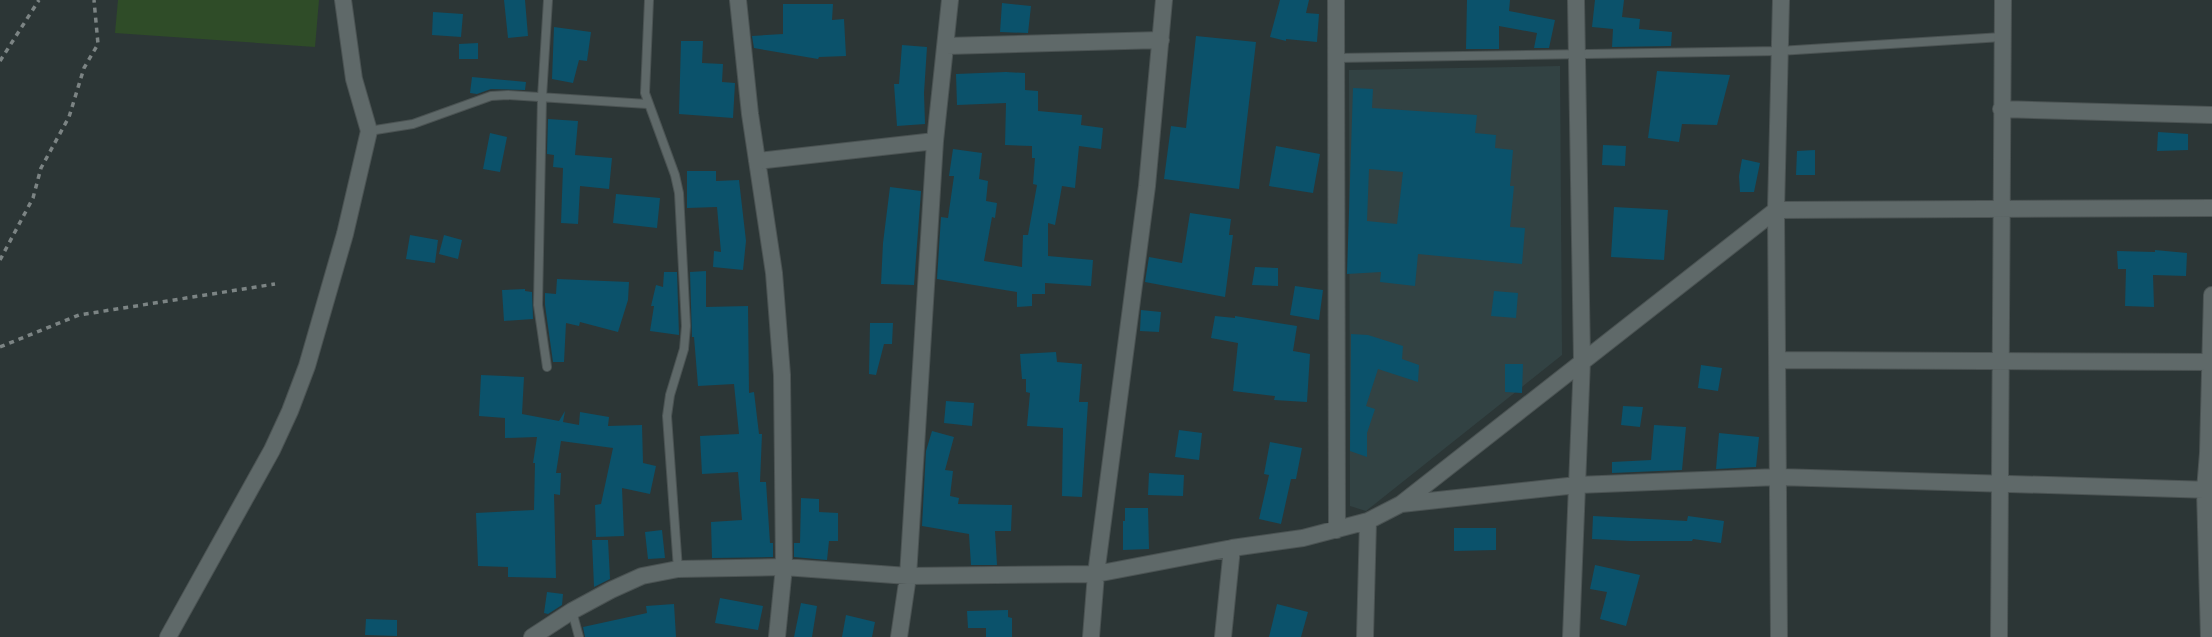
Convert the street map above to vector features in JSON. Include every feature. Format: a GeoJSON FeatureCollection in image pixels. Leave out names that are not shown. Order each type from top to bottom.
{"type":"FeatureCollection","features":[{"type":"Feature","properties":{"kind":"street"},"geometry":{"type":"LineString","coordinates":[[168,637],[272,450],[290,411],[307,366],[345,234],[369,131],[355,79],[343,0]]}},
{"type":"Feature","properties":{"kind":"street"},"geometry":{"type":"LineString","coordinates":[[738,0],[757,161],[774,273],[782,375],[784,567],[777,637]]}},
{"type":"Feature","properties":{"kind":"street"},"geometry":{"type":"LineString","coordinates":[[899,637],[908,576],[936,141],[950,0]]}},
{"type":"Feature","properties":{"kind":"street"},"geometry":{"type":"LineString","coordinates":[[1091,637],[1096,573],[1147,187],[1164,0]]}},
{"type":"Feature","properties":{"kind":"street"},"geometry":{"type":"LineString","coordinates":[[1336,0],[1338,530]]}},
{"type":"Feature","properties":{"kind":"street"},"geometry":{"type":"LineString","coordinates":[[1571,637],[1582,360],[1576,0]]}},
{"type":"Feature","properties":{"kind":"street"},"geometry":{"type":"LineString","coordinates":[[1779,637],[1776,210],[1781,0]]}},
{"type":"Feature","properties":{"kind":"street"},"geometry":{"type":"LineString","coordinates":[[1999,637],[2003,0]]}},
{"type":"Feature","properties":{"kind":"street"},"geometry":{"type":"LineString","coordinates":[[947,46],[1161,40]]}},
{"type":"Feature","properties":{"kind":"street"},"geometry":{"type":"LineString","coordinates":[[2001,109],[2212,115]]}},
{"type":"Feature","properties":{"kind":"street"},"geometry":{"type":"LineString","coordinates":[[757,161],[936,141]]}},
{"type":"Feature","properties":{"kind":"street"},"geometry":{"type":"LineString","coordinates":[[534,636],[572,611],[642,576],[678,569],[784,567],[908,576],[1096,573],[1303,538],[1368,521],[1401,503],[1776,210],[2212,208]]}},
{"type":"Feature","properties":{"kind":"street"},"geometry":{"type":"LineString","coordinates":[[2209,637],[2208,490],[2212,295]]}},
{"type":"Feature","properties":{"kind":"street"},"geometry":{"type":"LineString","coordinates":[[1777,360],[2211,362]]}},
{"type":"Feature","properties":{"kind":"street"},"geometry":{"type":"LineString","coordinates":[[1401,503],[1577,485],[1778,477],[2208,490]]}},
{"type":"Feature","properties":{"kind":"street"},"geometry":{"type":"LineString","coordinates":[[1365,637],[1368,521]]}},
{"type":"Feature","properties":{"kind":"street"},"geometry":{"type":"LineString","coordinates":[[1223,637],[1232,548]]}},
{"type":"Feature","properties":{"kind":"lane"},"geometry":{"type":"LineString","coordinates":[[547,367],[538,304],[542,97],[548,0]]}},
{"type":"Feature","properties":{"kind":"lane"},"geometry":{"type":"LineString","coordinates":[[649,0],[645,93],[675,175],[679,194],[686,326],[684,349],[667,416],[678,569]]}},
{"type":"Feature","properties":{"kind":"lane"},"geometry":{"type":"LineString","coordinates":[[1336,58],[1779,51],[2002,37]]}},
{"type":"Feature","properties":{"kind":"lane"},"geometry":{"type":"LineString","coordinates":[[369,131],[413,124],[491,96],[647,104]]}},
{"type":"Feature","properties":{"kind":"lane"},"geometry":{"type":"LineString","coordinates":[[572,611],[579,637]]}},
{"type":"Feature","properties":{"kind":"path"},"geometry":{"type":"LineString","coordinates":[[0,61],[39,0]]}},
{"type":"Feature","properties":{"kind":"path"},"geometry":{"type":"LineString","coordinates":[[0,258],[33,198],[41,168],[69,117],[84,68],[98,44],[94,0]]}},
{"type":"Feature","properties":{"kind":"path"},"geometry":{"type":"LineString","coordinates":[[0,347],[79,315],[275,284]]}},
{"type":"Feature","properties":{"kind":"shaded area"},"geometry":{"type":"Polygon","coordinates":[[[1560,66],[1562,355],[1366,511],[1350,506],[1349,70],[1560,66]]]}},
{"type":"Feature","properties":{"kind":"green space"},"geometry":{"type":"Polygon","coordinates":[[[118,0],[319,0],[315,47],[115,33],[118,0]]]}},
{"type":"Feature","properties":{"kind":"building"},"geometry":{"type":"Polygon","coordinates":[[[504,0],[525,0],[528,36],[508,38],[504,0]]]}},
{"type":"Feature","properties":{"kind":"building"},"geometry":{"type":"Polygon","coordinates":[[[1280,0],[1309,0],[1306,13],[1319,14],[1317,42],[1286,41],[1270,37],[1280,0]]]}},
{"type":"Feature","properties":{"kind":"building"},"geometry":{"type":"Polygon","coordinates":[[[1467,0],[1510,0],[1509,11],[1555,20],[1549,48],[1534,48],[1537,33],[1499,26],[1499,49],[1466,49],[1467,0]]]}},
{"type":"Feature","properties":{"kind":"building"},"geometry":{"type":"Polygon","coordinates":[[[1595,0],[1624,0],[1622,17],[1640,19],[1639,29],[1672,32],[1671,46],[1612,47],[1613,29],[1592,27],[1595,0]]]}},
{"type":"Feature","properties":{"kind":"building"},"geometry":{"type":"Polygon","coordinates":[[[1002,3],[1031,6],[1028,33],[1000,32],[1002,3]]]}},
{"type":"Feature","properties":{"kind":"building"},"geometry":{"type":"Polygon","coordinates":[[[783,4],[833,4],[832,20],[844,19],[846,56],[818,59],[754,48],[752,36],[783,34],[783,4]]]}},
{"type":"Feature","properties":{"kind":"building"},"geometry":{"type":"Polygon","coordinates":[[[433,12],[463,14],[461,37],[432,35],[433,12]]]}},
{"type":"Feature","properties":{"kind":"building"},"geometry":{"type":"Polygon","coordinates":[[[554,27],[591,32],[587,61],[579,60],[573,83],[552,79],[554,27]]]}},
{"type":"Feature","properties":{"kind":"building"},"geometry":{"type":"Polygon","coordinates":[[[1196,36],[1256,42],[1239,189],[1164,179],[1171,126],[1186,128],[1196,36]]]}},
{"type":"Feature","properties":{"kind":"building"},"geometry":{"type":"Polygon","coordinates":[[[681,41],[703,41],[702,63],[723,64],[722,82],[735,83],[733,118],[679,114],[681,41]]]}},
{"type":"Feature","properties":{"kind":"building"},"geometry":{"type":"Polygon","coordinates":[[[478,43],[478,59],[459,59],[459,44],[478,43]]]}},
{"type":"Feature","properties":{"kind":"building"},"geometry":{"type":"Polygon","coordinates":[[[902,45],[927,47],[925,124],[897,126],[894,84],[899,84],[902,45]]]}},
{"type":"Feature","properties":{"kind":"building"},"geometry":{"type":"Polygon","coordinates":[[[1657,71],[1730,75],[1717,125],[1682,124],[1679,142],[1648,138],[1657,71]]]}},
{"type":"Feature","properties":{"kind":"building"},"geometry":{"type":"Polygon","coordinates":[[[1025,73],[1025,90],[1038,91],[1038,111],[1082,115],[1081,125],[1103,128],[1101,149],[1079,146],[1075,188],[1062,186],[1055,225],[1048,223],[1048,256],[1093,260],[1091,286],[1045,283],[1045,294],[1032,294],[1032,306],[1017,307],[1017,292],[937,279],[941,217],[948,218],[954,176],[949,176],[953,149],[982,153],[979,179],[988,181],[986,201],[997,203],[984,261],[1022,267],[1023,235],[1028,235],[1037,185],[1033,184],[1035,158],[1032,158],[1032,146],[1005,145],[1006,103],[957,105],[956,74],[1025,73]]]}},
{"type":"Feature","properties":{"kind":"building"},"geometry":{"type":"Polygon","coordinates":[[[472,77],[526,82],[525,90],[491,89],[477,94],[470,93],[472,77]]]}},
{"type":"Feature","properties":{"kind":"building"},"geometry":{"type":"Polygon","coordinates":[[[1353,88],[1373,89],[1372,108],[1477,115],[1475,133],[1496,135],[1495,148],[1513,150],[1510,186],[1514,186],[1510,227],[1525,228],[1522,264],[1418,254],[1415,286],[1380,282],[1381,272],[1347,274],[1353,88]],[[1369,169],[1367,221],[1397,224],[1403,172],[1369,169]]]}},
{"type":"Feature","properties":{"kind":"building"},"geometry":{"type":"Polygon","coordinates":[[[548,119],[578,121],[575,155],[612,158],[609,189],[580,186],[578,224],[561,223],[563,168],[553,167],[554,155],[547,154],[548,119]]]}},
{"type":"Feature","properties":{"kind":"building"},"geometry":{"type":"Polygon","coordinates":[[[2158,132],[2188,134],[2188,150],[2157,151],[2158,132]]]}},
{"type":"Feature","properties":{"kind":"building"},"geometry":{"type":"Polygon","coordinates":[[[490,133],[507,137],[500,172],[483,169],[490,133]]]}},
{"type":"Feature","properties":{"kind":"building"},"geometry":{"type":"Polygon","coordinates":[[[1603,145],[1626,146],[1625,166],[1602,165],[1603,145]]]}},
{"type":"Feature","properties":{"kind":"building"},"geometry":{"type":"Polygon","coordinates":[[[1276,146],[1320,154],[1313,193],[1269,186],[1276,146]]]}},
{"type":"Feature","properties":{"kind":"building"},"geometry":{"type":"Polygon","coordinates":[[[1815,150],[1815,175],[1796,175],[1797,151],[1815,150]]]}},
{"type":"Feature","properties":{"kind":"building"},"geometry":{"type":"Polygon","coordinates":[[[1742,159],[1760,163],[1754,192],[1740,192],[1742,159]]]}},
{"type":"Feature","properties":{"kind":"building"},"geometry":{"type":"Polygon","coordinates":[[[687,171],[716,171],[716,181],[739,180],[746,241],[743,270],[713,267],[714,251],[721,252],[717,207],[687,208],[687,171]]]}},
{"type":"Feature","properties":{"kind":"building"},"geometry":{"type":"Polygon","coordinates":[[[890,187],[921,191],[914,285],[881,284],[890,187]]]}},
{"type":"Feature","properties":{"kind":"building"},"geometry":{"type":"Polygon","coordinates":[[[616,194],[660,198],[657,228],[613,223],[616,194]]]}},
{"type":"Feature","properties":{"kind":"building"},"geometry":{"type":"Polygon","coordinates":[[[1614,207],[1668,210],[1664,260],[1611,257],[1614,207]]]}},
{"type":"Feature","properties":{"kind":"building"},"geometry":{"type":"Polygon","coordinates":[[[1190,213],[1231,219],[1229,235],[1233,235],[1225,297],[1145,282],[1149,257],[1182,263],[1190,213]]]}},
{"type":"Feature","properties":{"kind":"building"},"geometry":{"type":"Polygon","coordinates":[[[410,235],[438,240],[435,263],[406,259],[410,235]]]}},
{"type":"Feature","properties":{"kind":"building"},"geometry":{"type":"Polygon","coordinates":[[[444,235],[462,240],[458,259],[439,254],[444,235]]]}},
{"type":"Feature","properties":{"kind":"building"},"geometry":{"type":"Polygon","coordinates":[[[2117,251],[2187,253],[2186,276],[2153,275],[2154,307],[2125,306],[2126,269],[2118,269],[2117,251]]]}},
{"type":"Feature","properties":{"kind":"building"},"geometry":{"type":"Polygon","coordinates":[[[1255,267],[1278,268],[1278,286],[1252,285],[1255,267]]]}},
{"type":"Feature","properties":{"kind":"building"},"geometry":{"type":"Polygon","coordinates":[[[706,271],[706,307],[748,306],[749,393],[754,392],[759,434],[762,434],[760,482],[766,482],[773,557],[712,558],[711,522],[742,520],[738,472],[702,474],[700,436],[739,434],[734,384],[698,386],[692,337],[690,272],[706,271]]]}},
{"type":"Feature","properties":{"kind":"building"},"geometry":{"type":"Polygon","coordinates":[[[664,272],[677,272],[679,335],[650,331],[654,306],[651,306],[656,285],[663,287],[664,272]]]}},
{"type":"Feature","properties":{"kind":"building"},"geometry":{"type":"Polygon","coordinates":[[[557,279],[629,282],[628,300],[618,332],[580,322],[579,326],[566,323],[564,362],[553,362],[545,305],[545,293],[556,294],[557,279]]]}},
{"type":"Feature","properties":{"kind":"building"},"geometry":{"type":"Polygon","coordinates":[[[1295,286],[1323,290],[1319,320],[1290,315],[1295,286]]]}},
{"type":"Feature","properties":{"kind":"building"},"geometry":{"type":"Polygon","coordinates":[[[525,289],[532,292],[533,319],[504,321],[502,290],[525,289]]]}},
{"type":"Feature","properties":{"kind":"building"},"geometry":{"type":"Polygon","coordinates":[[[1494,291],[1518,293],[1516,318],[1491,316],[1494,291]]]}},
{"type":"Feature","properties":{"kind":"building"},"geometry":{"type":"Polygon","coordinates":[[[1141,310],[1161,312],[1159,332],[1140,331],[1141,310]]]}},
{"type":"Feature","properties":{"kind":"building"},"geometry":{"type":"Polygon","coordinates":[[[1215,316],[1235,316],[1297,326],[1293,351],[1310,354],[1307,402],[1274,400],[1275,396],[1233,391],[1238,343],[1211,338],[1215,316]]]}},
{"type":"Feature","properties":{"kind":"building"},"geometry":{"type":"Polygon","coordinates":[[[870,323],[893,323],[892,344],[884,344],[876,375],[869,374],[870,323]]]}},
{"type":"Feature","properties":{"kind":"building"},"geometry":{"type":"Polygon","coordinates":[[[1351,334],[1368,335],[1403,346],[1402,359],[1419,365],[1418,382],[1378,369],[1366,406],[1375,409],[1367,433],[1367,457],[1350,451],[1351,334]]]}},
{"type":"Feature","properties":{"kind":"building"},"geometry":{"type":"Polygon","coordinates":[[[1056,352],[1057,362],[1082,364],[1079,402],[1088,402],[1082,497],[1062,496],[1063,428],[1027,426],[1030,393],[1026,392],[1026,379],[1022,379],[1020,354],[1056,352]]]}},
{"type":"Feature","properties":{"kind":"building"},"geometry":{"type":"Polygon","coordinates":[[[1505,364],[1523,364],[1522,393],[1505,392],[1505,364]]]}},
{"type":"Feature","properties":{"kind":"building"},"geometry":{"type":"Polygon","coordinates":[[[1701,365],[1722,368],[1718,391],[1698,388],[1701,365]]]}},
{"type":"Feature","properties":{"kind":"building"},"geometry":{"type":"Polygon","coordinates":[[[481,375],[524,377],[522,414],[559,421],[565,411],[563,422],[579,425],[580,412],[609,417],[608,426],[642,425],[643,463],[656,466],[650,494],[622,488],[624,536],[596,537],[595,505],[601,504],[613,448],[561,441],[556,473],[561,473],[560,495],[554,494],[556,578],[508,577],[508,567],[478,566],[476,513],[534,510],[533,463],[537,437],[505,438],[505,418],[479,416],[481,375]]]}},
{"type":"Feature","properties":{"kind":"building"},"geometry":{"type":"Polygon","coordinates":[[[946,401],[974,403],[972,426],[944,423],[946,401]]]}},
{"type":"Feature","properties":{"kind":"building"},"geometry":{"type":"Polygon","coordinates":[[[1623,406],[1643,407],[1640,427],[1621,425],[1623,406]]]}},
{"type":"Feature","properties":{"kind":"building"},"geometry":{"type":"Polygon","coordinates":[[[1654,425],[1686,427],[1682,470],[1612,473],[1612,462],[1651,460],[1654,425]]]}},
{"type":"Feature","properties":{"kind":"building"},"geometry":{"type":"Polygon","coordinates":[[[1179,430],[1202,433],[1199,460],[1175,457],[1179,430]]]}},
{"type":"Feature","properties":{"kind":"building"},"geometry":{"type":"Polygon","coordinates":[[[932,431],[954,437],[945,470],[953,471],[950,496],[959,498],[958,504],[1012,505],[1011,531],[995,531],[997,565],[971,565],[969,534],[922,526],[926,451],[932,431]]]}},
{"type":"Feature","properties":{"kind":"building"},"geometry":{"type":"Polygon","coordinates":[[[1719,433],[1759,437],[1756,467],[1716,469],[1719,433]]]}},
{"type":"Feature","properties":{"kind":"building"},"geometry":{"type":"Polygon","coordinates":[[[1270,442],[1302,448],[1296,479],[1291,479],[1281,524],[1259,519],[1269,475],[1264,474],[1270,442]]]}},
{"type":"Feature","properties":{"kind":"building"},"geometry":{"type":"Polygon","coordinates":[[[1149,473],[1184,475],[1183,496],[1148,495],[1149,473]]]}},
{"type":"Feature","properties":{"kind":"building"},"geometry":{"type":"Polygon","coordinates":[[[801,498],[819,499],[819,512],[838,513],[838,541],[829,541],[827,560],[794,557],[794,543],[800,543],[801,498]]]}},
{"type":"Feature","properties":{"kind":"building"},"geometry":{"type":"Polygon","coordinates":[[[1125,508],[1148,508],[1149,549],[1123,550],[1125,508]]]}},
{"type":"Feature","properties":{"kind":"building"},"geometry":{"type":"Polygon","coordinates":[[[1593,516],[1687,521],[1688,516],[1724,521],[1721,543],[1693,539],[1631,541],[1592,539],[1593,516]]]}},
{"type":"Feature","properties":{"kind":"building"},"geometry":{"type":"Polygon","coordinates":[[[1454,528],[1496,528],[1496,550],[1454,551],[1454,528]]]}},
{"type":"Feature","properties":{"kind":"building"},"geometry":{"type":"Polygon","coordinates":[[[662,530],[665,558],[648,559],[645,532],[662,530]]]}},
{"type":"Feature","properties":{"kind":"building"},"geometry":{"type":"Polygon","coordinates":[[[592,540],[608,540],[610,579],[594,587],[592,540]]]}},
{"type":"Feature","properties":{"kind":"building"},"geometry":{"type":"Polygon","coordinates":[[[1595,565],[1640,575],[1626,626],[1600,619],[1607,592],[1590,589],[1595,565]]]}},
{"type":"Feature","properties":{"kind":"building"},"geometry":{"type":"Polygon","coordinates":[[[547,592],[563,594],[562,605],[548,614],[544,613],[547,592]]]}},
{"type":"Feature","properties":{"kind":"building"},"geometry":{"type":"Polygon","coordinates":[[[720,598],[763,606],[758,630],[715,623],[720,598]]]}},
{"type":"Feature","properties":{"kind":"building"},"geometry":{"type":"Polygon","coordinates":[[[801,603],[817,606],[812,637],[794,637],[801,603]]]}},
{"type":"Feature","properties":{"kind":"building"},"geometry":{"type":"Polygon","coordinates":[[[674,604],[676,637],[585,637],[583,627],[647,613],[646,606],[674,604]]]}},
{"type":"Feature","properties":{"kind":"building"},"geometry":{"type":"Polygon","coordinates":[[[1277,604],[1308,612],[1301,637],[1269,637],[1277,604]]]}},
{"type":"Feature","properties":{"kind":"building"},"geometry":{"type":"Polygon","coordinates":[[[1008,610],[1008,617],[1012,618],[1012,637],[986,637],[986,628],[968,628],[967,611],[1008,610]]]}},
{"type":"Feature","properties":{"kind":"building"},"geometry":{"type":"Polygon","coordinates":[[[846,615],[875,622],[872,637],[842,637],[846,615]]]}},
{"type":"Feature","properties":{"kind":"building"},"geometry":{"type":"Polygon","coordinates":[[[366,619],[397,620],[397,636],[365,635],[366,619]]]}}]}
